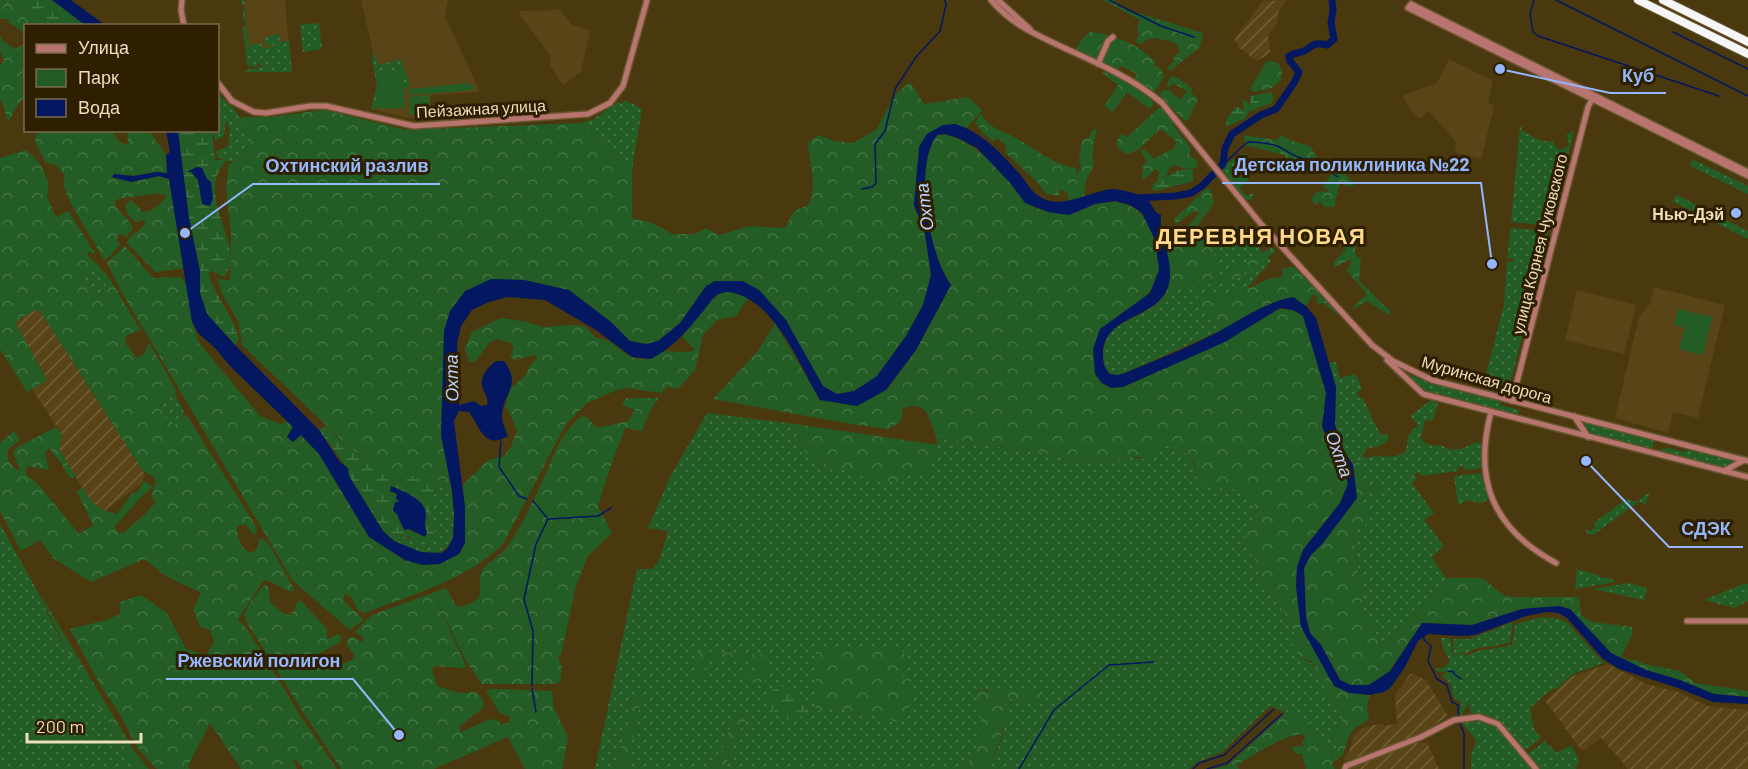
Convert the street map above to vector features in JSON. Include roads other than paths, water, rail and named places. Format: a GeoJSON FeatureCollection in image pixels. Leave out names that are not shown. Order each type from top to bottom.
{"type":"FeatureCollection","features":[{"type":"Feature","properties":{"kind":"highway"},"geometry":{"type":"LineString","coordinates":[[1638,0],[1748,54]]}},
{"type":"Feature","properties":{"kind":"highway"},"geometry":{"type":"LineString","coordinates":[[1663,0],[1748,42]]}},
{"type":"Feature","properties":{"kind":"street"},"geometry":{"type":"LineString","coordinates":[[182,0],[183,24]]}},
{"type":"Feature","properties":{"kind":"street","name":"Пейзажная улица"},"geometry":{"type":"LineString","coordinates":[[219,84],[232,101],[254,112],[326,106],[414,126],[588,114],[610,104],[623,86],[647,0]]}},
{"type":"Feature","properties":{"kind":"street"},"geometry":{"type":"LineString","coordinates":[[991,0],[1027,31],[1098,64],[1108,41],[1113,37]]}},
{"type":"Feature","properties":{"kind":"street"},"geometry":{"type":"LineString","coordinates":[[998,0],[1039,35]]}},
{"type":"Feature","properties":{"kind":"street"},"geometry":{"type":"LineString","coordinates":[[1593,98],[1411,4],[1408,8],[1748,174]]}},
{"type":"Feature","properties":{"kind":"street","name":"Муринская дорога"},"geometry":{"type":"LineString","coordinates":[[1098,64],[1146,90],[1162,103],[1267,232],[1382,354],[1405,369],[1432,380],[1746,460]]}},
{"type":"Feature","properties":{"kind":"street","name":"улица Корнея Чуковского"},"geometry":{"type":"LineString","coordinates":[[1512,400],[1588,107],[1593,98]]}},
{"type":"Feature","properties":{"kind":"street"},"geometry":{"type":"LineString","coordinates":[[1382,354],[1420,393],[1748,477]]}},
{"type":"Feature","properties":{"kind":"street"},"geometry":{"type":"LineString","coordinates":[[1491,412],[1483,456],[1484,470],[1492,500],[1517,535],[1533,549],[1556,563]]}},
{"type":"Feature","properties":{"kind":"street"},"geometry":{"type":"LineString","coordinates":[[1574,416],[1588,437]]}},
{"type":"Feature","properties":{"kind":"street"},"geometry":{"type":"LineString","coordinates":[[1724,471],[1746,460]]}},
{"type":"Feature","properties":{"kind":"street"},"geometry":{"type":"LineString","coordinates":[[1687,621],[1748,621]]}},
{"type":"Feature","properties":{"kind":"street"},"geometry":{"type":"LineString","coordinates":[[1345,769],[1346,766],[1421,737],[1454,720],[1479,717],[1498,723],[1536,769]]}},
{"type":"Feature","properties":{"kind":"water"},"geometry":{"type":"Polygon","coordinates":[[[52,0],[71,0],[104,24],[84,24],[52,0]]]}},
{"type":"Feature","properties":{"kind":"water","name":"Охта"},"geometry":{"type":"Polygon","coordinates":[[[955,124],[964,127],[989,143],[1020,174],[1034,193],[1042,198],[1059,202],[1114,189],[1142,196],[1161,215],[1162,233],[1170,269],[1168,287],[1153,305],[1112,331],[1103,353],[1105,367],[1110,374],[1125,373],[1179,351],[1260,308],[1293,297],[1306,306],[1316,318],[1336,387],[1335,425],[1344,451],[1353,465],[1357,498],[1323,543],[1311,555],[1304,568],[1306,617],[1310,633],[1321,645],[1340,680],[1351,685],[1369,685],[1390,671],[1422,623],[1472,625],[1522,609],[1559,606],[1570,609],[1611,653],[1646,670],[1680,680],[1714,694],[1748,697],[1748,704],[1713,702],[1619,669],[1603,659],[1567,618],[1558,613],[1547,612],[1526,616],[1475,635],[1428,634],[1418,641],[1404,669],[1390,688],[1384,692],[1369,695],[1350,693],[1334,686],[1301,627],[1296,586],[1297,567],[1303,550],[1340,503],[1348,484],[1343,468],[1332,452],[1322,426],[1326,393],[1303,316],[1293,310],[1280,308],[1225,342],[1123,387],[1111,388],[1102,383],[1095,374],[1093,349],[1100,329],[1150,293],[1159,270],[1155,240],[1142,213],[1130,205],[1115,201],[1095,204],[1069,215],[1048,212],[1025,203],[1011,184],[977,148],[958,138],[945,134],[937,135],[930,149],[925,189],[936,253],[951,285],[916,350],[886,390],[857,406],[820,400],[777,325],[754,302],[734,293],[726,292],[717,295],[683,335],[651,359],[632,357],[596,330],[545,300],[507,297],[472,310],[461,326],[457,343],[459,405],[474,401],[481,406],[487,405],[482,386],[483,375],[496,361],[504,361],[512,377],[502,417],[508,436],[500,440],[488,438],[479,429],[469,412],[459,411],[454,421],[465,507],[465,543],[459,554],[440,564],[422,565],[405,560],[369,537],[319,454],[301,435],[293,442],[287,437],[293,427],[198,333],[192,322],[169,179],[159,176],[131,182],[112,177],[114,174],[133,176],[157,172],[167,173],[166,155],[170,152],[166,132],[178,132],[189,218],[200,271],[200,293],[207,314],[319,430],[340,462],[348,468],[349,476],[383,531],[394,541],[421,552],[441,553],[447,549],[453,538],[454,514],[441,435],[444,331],[450,311],[465,291],[491,279],[524,280],[569,290],[611,322],[630,341],[646,344],[658,341],[680,323],[706,286],[715,281],[743,281],[759,290],[786,320],[823,386],[837,394],[854,391],[877,376],[906,336],[923,305],[931,275],[925,234],[914,205],[919,147],[927,134],[943,125],[955,124]]]}},
{"type":"Feature","properties":{"kind":"water"},"geometry":{"type":"Polygon","coordinates":[[[197,167],[202,168],[211,182],[213,198],[210,206],[202,204],[198,180],[191,172],[186,172],[197,167]]]}},
{"type":"Feature","properties":{"kind":"water"},"geometry":{"type":"Polygon","coordinates":[[[391,486],[413,496],[422,504],[426,514],[425,537],[409,529],[404,530],[397,514],[393,511],[395,502],[399,502],[396,498],[397,494],[390,491],[391,486]]]}},
{"type":"Feature","properties":{"kind":"waterway"},"geometry":{"type":"LineString","coordinates":[[862,189],[872,187],[876,183],[875,144],[885,131],[895,89],[916,57],[940,31],[945,0]]}},
{"type":"Feature","properties":{"kind":"waterway"},"geometry":{"type":"LineString","coordinates":[[1109,0],[1161,26],[1194,37]]}},
{"type":"Feature","properties":{"kind":"waterway"},"geometry":{"type":"LineString","coordinates":[[1135,198],[1176,196],[1191,193],[1202,186],[1223,164],[1225,148],[1232,134],[1261,115],[1276,109],[1294,83],[1299,72],[1290,61],[1289,56],[1316,44],[1327,45],[1334,39],[1331,23],[1332,0]]}},
{"type":"Feature","properties":{"kind":"waterway"},"geometry":{"type":"LineString","coordinates":[[1534,0],[1530,14],[1533,32],[1538,36],[1719,96]]}},
{"type":"Feature","properties":{"kind":"waterway"},"geometry":{"type":"LineString","coordinates":[[1556,0],[1748,96]]}},
{"type":"Feature","properties":{"kind":"waterway"},"geometry":{"type":"LineString","coordinates":[[1673,32],[1748,69]]}},
{"type":"Feature","properties":{"kind":"waterway"},"geometry":{"type":"LineString","coordinates":[[1223,164],[1248,142],[1262,143],[1277,146],[1309,159],[1338,177]]}},
{"type":"Feature","properties":{"kind":"waterway"},"geometry":{"type":"LineString","coordinates":[[501,441],[499,467],[519,496],[527,499]]}},
{"type":"Feature","properties":{"kind":"waterway"},"geometry":{"type":"LineString","coordinates":[[532,686],[533,631],[524,599],[536,544],[548,519],[533,501]]}},
{"type":"Feature","properties":{"kind":"waterway"},"geometry":{"type":"LineString","coordinates":[[549,519],[598,516],[611,508]]}},
{"type":"Feature","properties":{"kind":"waterway"},"geometry":{"type":"LineString","coordinates":[[1424,637],[1424,640],[1431,646],[1428,661],[1437,679],[1447,685],[1452,702],[1458,705],[1459,722],[1464,733],[1464,769]]}},
{"type":"Feature","properties":{"kind":"waterway"},"geometry":{"type":"LineString","coordinates":[[1019,769],[1054,710],[1109,665],[1154,662]]}},
{"type":"Feature","properties":{"kind":"waterway"},"geometry":{"type":"LineString","coordinates":[[1448,671],[1454,672],[1461,679]]}},
{"type":"Feature","properties":{"kind":"waterway"},"geometry":{"type":"LineString","coordinates":[[532,689],[536,712]]}},
{"type":"Feature","properties":{"kind":"waterway"},"geometry":{"type":"LineString","coordinates":[[1193,769],[1199,763],[1224,755],[1274,709]]}},
{"type":"Feature","properties":{"kind":"waterway"},"geometry":{"type":"LineString","coordinates":[[1207,769],[1227,763],[1282,714]]}},
{"type":"Feature","properties":{"kind":"place","name":"Куб"},"geometry":{"type":"Point","coordinates":[1500,69]}},
{"type":"Feature","properties":{"kind":"place","name":"Нью-Дэй"},"geometry":{"type":"Point","coordinates":[1736,213]}},
{"type":"Feature","properties":{"kind":"place","name":"Охтинский разлив"},"geometry":{"type":"Point","coordinates":[185,233]}},
{"type":"Feature","properties":{"kind":"place","name":"Детская поликлиника №22"},"geometry":{"type":"Point","coordinates":[1492,264]}},
{"type":"Feature","properties":{"kind":"place","name":"СДЭК"},"geometry":{"type":"Point","coordinates":[1586,461]}},
{"type":"Feature","properties":{"kind":"place","name":"Ржевский полигон"},"geometry":{"type":"Point","coordinates":[399,735]}},
{"type":"Feature","properties":{"kind":"district","name":"ДЕРЕВНЯ НОВАЯ"},"geometry":{"type":"Point","coordinates":[1261,235]}}]}
